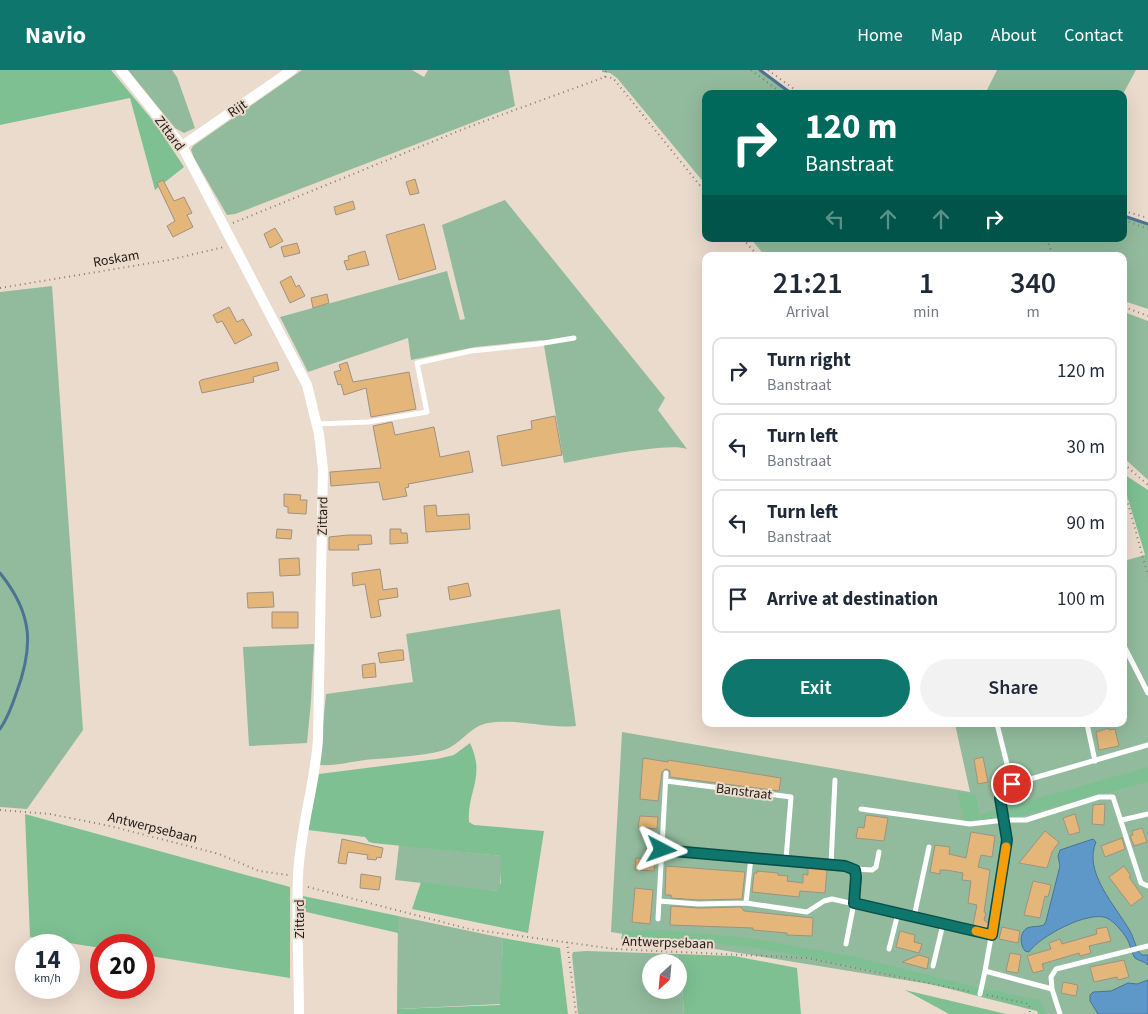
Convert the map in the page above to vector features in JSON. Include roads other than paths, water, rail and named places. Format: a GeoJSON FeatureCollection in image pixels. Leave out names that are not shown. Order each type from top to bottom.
{"type":"FeatureCollection","features":[{"type":"Feature","properties":{"kind":"street","name":"Zittard"},"geometry":{"type":"LineString","coordinates":[[121,70],[182,146],[307,385],[317,424],[323,469],[318,739],[316,764],[302,841],[298,881],[299,1014]]}},
{"type":"Feature","properties":{"kind":"street","name":"Rijt"},"geometry":{"type":"LineString","coordinates":[[182,146],[292,70]]}},
{"type":"Feature","properties":{"kind":"lane"},"geometry":{"type":"LineString","coordinates":[[317,424],[368,422],[427,412],[417,363],[471,351],[574,338]]}},
{"type":"Feature","properties":{"kind":"lane"},"geometry":{"type":"LineString","coordinates":[[1127,652],[1148,693]]}},
{"type":"Feature","properties":{"kind":"lane"},"geometry":{"type":"LineString","coordinates":[[998,727],[1012,784]]}},
{"type":"Feature","properties":{"kind":"lane"},"geometry":{"type":"LineString","coordinates":[[1088,727],[1094,761]]}},
{"type":"Feature","properties":{"kind":"lane"},"geometry":{"type":"LineString","coordinates":[[980,994],[1005,858],[1007,840],[1000,798],[1006,786],[1148,746]]}},
{"type":"Feature","properties":{"kind":"lane"},"geometry":{"type":"LineString","coordinates":[[658,919],[666,773]]}},
{"type":"Feature","properties":{"kind":"lane"},"geometry":{"type":"LineString","coordinates":[[831,864],[834,780]]}},
{"type":"Feature","properties":{"kind":"lane","name":"Banstraat"},"geometry":{"type":"LineString","coordinates":[[666,781],[791,797],[786,859]]}},
{"type":"Feature","properties":{"kind":"lane"},"geometry":{"type":"LineString","coordinates":[[860,809],[970,824],[1026,820],[1099,797],[1114,797],[1141,883],[1148,886]]}},
{"type":"Feature","properties":{"kind":"lane"},"geometry":{"type":"LineString","coordinates":[[1122,820],[1148,814]]}},
{"type":"Feature","properties":{"kind":"lane"},"geometry":{"type":"LineString","coordinates":[[914,917],[929,847]]}},
{"type":"Feature","properties":{"kind":"lane"},"geometry":{"type":"LineString","coordinates":[[662,850],[786,859],[831,864],[855,870],[872,870],[876,867],[879,852]]}},
{"type":"Feature","properties":{"kind":"lane"},"geometry":{"type":"LineString","coordinates":[[746,903],[751,856]]}},
{"type":"Feature","properties":{"kind":"lane"},"geometry":{"type":"LineString","coordinates":[[846,944],[854,903],[855,870]]}},
{"type":"Feature","properties":{"kind":"lane"},"geometry":{"type":"LineString","coordinates":[[659,901],[698,904],[746,903],[807,912],[824,901],[832,899],[992,935]]}},
{"type":"Feature","properties":{"kind":"lane"},"geometry":{"type":"LineString","coordinates":[[889,948],[898,913]]}},
{"type":"Feature","properties":{"kind":"lane"},"geometry":{"type":"LineString","coordinates":[[933,966],[943,924]]}},
{"type":"Feature","properties":{"kind":"lane"},"geometry":{"type":"LineString","coordinates":[[1060,1014],[1050,977],[1056,969],[1148,946]]}},
{"type":"Feature","properties":{"kind":"lane"},"geometry":{"type":"LineString","coordinates":[[985,971],[1052,989]]}},
{"type":"Feature","properties":{"kind":"water"},"geometry":{"type":"Polygon","coordinates":[[[1093,839],[1096,842],[1093,853],[1094,865],[1102,888],[1130,931],[1138,950],[1142,955],[1148,955],[1148,965],[1135,958],[1128,940],[1117,926],[1107,918],[1088,918],[1077,921],[1043,939],[1029,952],[1023,948],[1021,939],[1024,930],[1029,927],[1044,925],[1046,921],[1060,866],[1058,856],[1060,850],[1093,839]]]}},
{"type":"Feature","properties":{"kind":"water"},"geometry":{"type":"Polygon","coordinates":[[[1148,980],[1148,1014],[1098,1014],[1090,1001],[1090,995],[1093,992],[1111,991],[1128,983],[1137,984],[1148,980]]]}},
{"type":"Feature","properties":{"kind":"waterway"},"geometry":{"type":"LineString","coordinates":[[760,70],[787,90]]}},
{"type":"Feature","properties":{"kind":"waterway"},"geometry":{"type":"LineString","coordinates":[[1127,217],[1148,224]]}},
{"type":"Feature","properties":{"kind":"waterway"},"geometry":{"type":"LineString","coordinates":[[0,573],[19,602],[27,631],[28,645],[22,677],[11,708],[0,729]]}}]}
